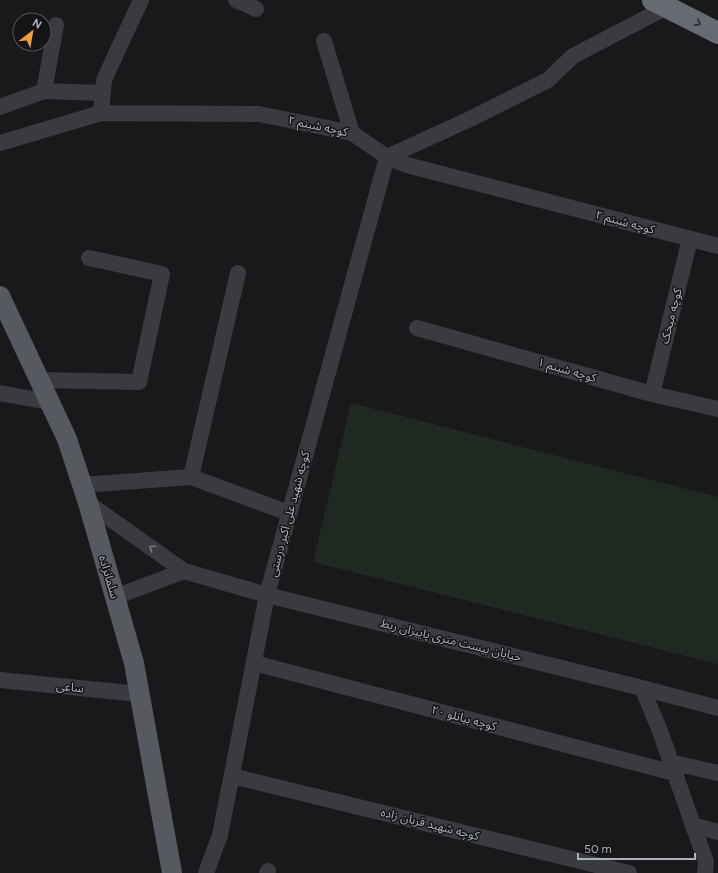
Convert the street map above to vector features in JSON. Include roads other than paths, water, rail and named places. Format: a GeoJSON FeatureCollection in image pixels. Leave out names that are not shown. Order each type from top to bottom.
{"type":"FeatureCollection","features":[{"type":"Feature","properties":{"kind":"highway"},"geometry":{"type":"LineString","coordinates":[[660,4],[718,32]]}},
{"type":"Feature","properties":{"kind":"main road","name":"سلمانزاده"},"geometry":{"type":"LineString","coordinates":[[0,296],[67,439],[80,485],[88,503],[134,663],[172,873]]}},
{"type":"Feature","properties":{"kind":"street"},"geometry":{"type":"LineString","coordinates":[[101,113],[104,80],[141,0]]}},
{"type":"Feature","properties":{"kind":"street"},"geometry":{"type":"LineString","coordinates":[[236,0],[256,9]]}},
{"type":"Feature","properties":{"kind":"street"},"geometry":{"type":"LineString","coordinates":[[387,157],[470,119],[548,80],[572,56],[660,4]]}},
{"type":"Feature","properties":{"kind":"street"},"geometry":{"type":"LineString","coordinates":[[44,91],[56,25]]}},
{"type":"Feature","properties":{"kind":"street"},"geometry":{"type":"LineString","coordinates":[[324,41],[352,133]]}},
{"type":"Feature","properties":{"kind":"street"},"geometry":{"type":"LineString","coordinates":[[0,108],[44,91],[103,93]]}},
{"type":"Feature","properties":{"kind":"street","name":"کوچه شبنم ۲"},"geometry":{"type":"LineString","coordinates":[[0,143],[101,113],[259,114],[352,133],[387,157],[407,166],[718,246]]}},
{"type":"Feature","properties":{"kind":"street","name":"کوچه شهید علی اکبر درستی"},"geometry":{"type":"LineString","coordinates":[[206,873],[220,836],[267,595],[387,157]]}},
{"type":"Feature","properties":{"kind":"street","name":"کوچه میخک"},"geometry":{"type":"LineString","coordinates":[[652,394],[690,239]]}},
{"type":"Feature","properties":{"kind":"street"},"geometry":{"type":"LineString","coordinates":[[39,380],[139,382],[162,274],[89,258]]}},
{"type":"Feature","properties":{"kind":"street"},"geometry":{"type":"LineString","coordinates":[[191,477],[238,273]]}},
{"type":"Feature","properties":{"kind":"street","name":"کوچه شبنم ۱"},"geometry":{"type":"LineString","coordinates":[[417,328],[652,394],[718,409]]}},
{"type":"Feature","properties":{"kind":"street"},"geometry":{"type":"LineString","coordinates":[[0,393],[49,402]]}},
{"type":"Feature","properties":{"kind":"street"},"geometry":{"type":"LineString","coordinates":[[80,485],[191,477],[289,513]]}},
{"type":"Feature","properties":{"kind":"street","name":"خیابان بیست متری پاییزان ربط"},"geometry":{"type":"LineString","coordinates":[[88,503],[184,570],[267,595],[718,708]]}},
{"type":"Feature","properties":{"kind":"street"},"geometry":{"type":"LineString","coordinates":[[115,597],[184,570]]}},
{"type":"Feature","properties":{"kind":"street","name":"کوچه بیانلو ۲۰"},"geometry":{"type":"LineString","coordinates":[[254,663],[672,768],[718,773]]}},
{"type":"Feature","properties":{"kind":"street","name":"ساعی"},"geometry":{"type":"LineString","coordinates":[[0,680],[139,694]]}},
{"type":"Feature","properties":{"kind":"street"},"geometry":{"type":"LineString","coordinates":[[642,688],[706,862],[705,873]]}},
{"type":"Feature","properties":{"kind":"street","name":"کوچه شهید قربان زاده"},"geometry":{"type":"LineString","coordinates":[[232,776],[629,873]]}},
{"type":"Feature","properties":{"kind":"street"},"geometry":{"type":"LineString","coordinates":[[693,825],[718,832]]}}]}
